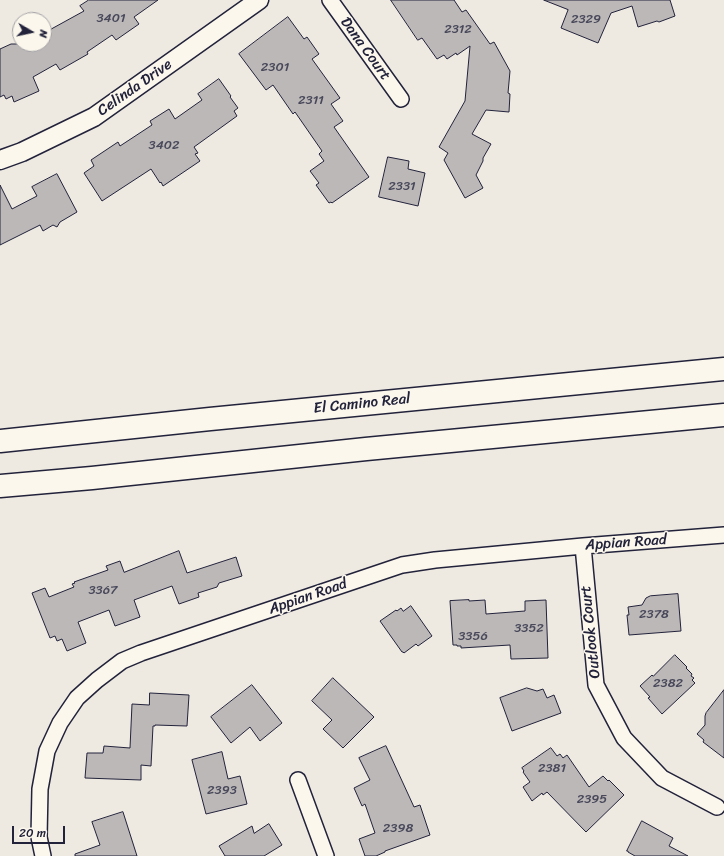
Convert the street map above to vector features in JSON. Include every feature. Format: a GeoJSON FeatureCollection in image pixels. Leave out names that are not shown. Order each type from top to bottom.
{"type":"FeatureCollection","features":[{"type":"Feature","properties":{"kind":"main road","name":"El Camino Real"},"geometry":{"type":"LineString","coordinates":[[0,441],[210,418],[724,369]]}},
{"type":"Feature","properties":{"kind":"main road"},"geometry":{"type":"LineString","coordinates":[[0,486],[724,414]]}},
{"type":"Feature","properties":{"kind":"street","name":"Celinda Drive"},"geometry":{"type":"LineString","coordinates":[[0,160],[22,152],[94,117],[259,0]]}},
{"type":"Feature","properties":{"kind":"street","name":"Dana Court"},"geometry":{"type":"LineString","coordinates":[[330,0],[401,99]]}},
{"type":"Feature","properties":{"kind":"street","name":"Appian Road"},"geometry":{"type":"LineString","coordinates":[[43,856],[39,837],[40,789],[47,751],[60,722],[77,698],[97,680],[122,661],[141,653],[402,565],[435,560],[583,546],[724,535]]}},
{"type":"Feature","properties":{"kind":"street","name":"Outlook Court"},"geometry":{"type":"LineString","coordinates":[[583,546],[596,685],[624,738],[662,778],[717,807]]}},
{"type":"Feature","properties":{"kind":"street"},"geometry":{"type":"LineString","coordinates":[[298,780],[326,856]]}},
{"type":"Feature","properties":{"kind":"building"},"geometry":{"type":"Polygon","coordinates":[[[89,0],[158,0],[134,17],[139,24],[116,40],[112,35],[87,52],[88,54],[60,70],[56,64],[33,77],[39,91],[14,102],[12,96],[6,99],[4,95],[0,97],[0,49],[12,44],[12,52],[52,52],[52,29],[84,11],[80,6],[89,0]]]}},
{"type":"Feature","properties":{"kind":"building"},"geometry":{"type":"Polygon","coordinates":[[[391,0],[454,0],[462,12],[466,10],[490,44],[494,42],[510,71],[508,93],[510,94],[509,112],[486,110],[472,134],[491,144],[476,175],[483,188],[465,198],[444,160],[448,153],[439,147],[465,101],[470,46],[457,55],[456,53],[447,59],[444,55],[437,59],[422,38],[418,40],[391,0]]]}},
{"type":"Feature","properties":{"kind":"building"},"geometry":{"type":"Polygon","coordinates":[[[544,0],[670,0],[675,16],[638,27],[632,6],[611,13],[598,43],[561,28],[568,10],[544,0]]]}},
{"type":"Feature","properties":{"kind":"building"},"geometry":{"type":"Polygon","coordinates":[[[288,17],[304,39],[307,37],[319,54],[312,59],[340,98],[331,104],[343,121],[334,127],[369,177],[332,203],[329,203],[316,185],[319,183],[310,171],[324,161],[319,154],[322,151],[295,112],[293,114],[273,85],[266,90],[239,54],[288,17]]]}},
{"type":"Feature","properties":{"kind":"building"},"geometry":{"type":"Polygon","coordinates":[[[219,79],[238,108],[234,111],[237,116],[194,147],[198,153],[195,154],[200,161],[163,186],[151,169],[102,201],[84,173],[94,166],[91,160],[118,142],[120,146],[152,125],[150,121],[169,109],[175,119],[202,100],[198,94],[219,79]]]}},
{"type":"Feature","properties":{"kind":"building"},"geometry":{"type":"Polygon","coordinates":[[[388,157],[409,161],[408,169],[425,173],[418,206],[379,197],[388,157]]]}},
{"type":"Feature","properties":{"kind":"building"},"geometry":{"type":"Polygon","coordinates":[[[57,174],[77,212],[60,222],[57,227],[53,225],[43,231],[40,225],[0,245],[0,185],[12,209],[37,196],[32,187],[57,174]]]}},
{"type":"Feature","properties":{"kind":"building"},"geometry":{"type":"Polygon","coordinates":[[[179,551],[187,573],[236,557],[242,576],[219,583],[217,587],[198,593],[199,597],[179,604],[172,586],[134,600],[140,617],[115,626],[109,610],[78,622],[86,643],[67,651],[62,639],[57,641],[55,636],[50,638],[32,593],[45,588],[49,597],[74,587],[72,584],[75,583],[74,582],[108,570],[106,566],[120,561],[124,572],[179,551]]]}},
{"type":"Feature","properties":{"kind":"building"},"geometry":{"type":"Polygon","coordinates":[[[678,594],[681,631],[629,635],[627,615],[629,615],[628,607],[642,605],[646,598],[650,596],[678,594]]]}},
{"type":"Feature","properties":{"kind":"building"},"geometry":{"type":"Polygon","coordinates":[[[485,600],[486,614],[525,611],[525,601],[546,600],[548,658],[511,659],[510,645],[461,648],[461,646],[453,645],[450,601],[485,600]]]}},
{"type":"Feature","properties":{"kind":"building"},"geometry":{"type":"Polygon","coordinates":[[[411,606],[432,636],[418,646],[416,644],[404,653],[380,621],[396,610],[397,611],[401,608],[403,611],[411,606]]]}},
{"type":"Feature","properties":{"kind":"building"},"geometry":{"type":"Polygon","coordinates":[[[675,655],[692,674],[691,676],[694,678],[692,680],[695,683],[662,714],[640,686],[675,655]]]}},
{"type":"Feature","properties":{"kind":"building"},"geometry":{"type":"Polygon","coordinates":[[[333,678],[374,717],[343,748],[323,729],[332,720],[312,701],[333,678]]]}},
{"type":"Feature","properties":{"kind":"building"},"geometry":{"type":"Polygon","coordinates":[[[252,685],[282,723],[260,741],[250,727],[231,743],[211,717],[252,685]]]}},
{"type":"Feature","properties":{"kind":"building"},"geometry":{"type":"Polygon","coordinates":[[[527,688],[537,691],[543,689],[547,698],[554,695],[561,713],[512,731],[500,698],[527,688]]]}},
{"type":"Feature","properties":{"kind":"building"},"geometry":{"type":"Polygon","coordinates":[[[724,690],[724,758],[703,742],[704,740],[697,734],[705,725],[706,713],[724,690]]]}},
{"type":"Feature","properties":{"kind":"building"},"geometry":{"type":"Polygon","coordinates":[[[150,693],[189,695],[187,726],[153,726],[151,766],[141,765],[141,780],[85,778],[87,753],[103,753],[104,746],[130,748],[132,704],[149,705],[150,693]]]}},
{"type":"Feature","properties":{"kind":"building"},"geometry":{"type":"Polygon","coordinates":[[[386,746],[414,807],[420,805],[430,835],[385,851],[376,856],[365,856],[359,839],[375,833],[365,804],[362,806],[354,788],[370,780],[359,758],[386,746]]]}},
{"type":"Feature","properties":{"kind":"building"},"geometry":{"type":"Polygon","coordinates":[[[551,748],[557,756],[560,754],[563,758],[567,755],[589,787],[603,776],[624,795],[586,832],[547,792],[543,795],[542,793],[532,801],[523,787],[530,782],[522,768],[551,748]]]}},
{"type":"Feature","properties":{"kind":"building"},"geometry":{"type":"Polygon","coordinates":[[[222,752],[228,779],[240,776],[247,804],[206,814],[192,760],[222,752]]]}},
{"type":"Feature","properties":{"kind":"building"},"geometry":{"type":"Polygon","coordinates":[[[123,812],[137,856],[75,856],[75,854],[100,845],[92,822],[123,812]]]}},
{"type":"Feature","properties":{"kind":"building"},"geometry":{"type":"Polygon","coordinates":[[[642,821],[673,838],[669,846],[688,856],[635,856],[628,852],[627,851],[642,821]]]}},
{"type":"Feature","properties":{"kind":"building"},"geometry":{"type":"Polygon","coordinates":[[[269,824],[282,845],[264,856],[225,856],[219,846],[252,826],[254,833],[269,824]]]}}]}
